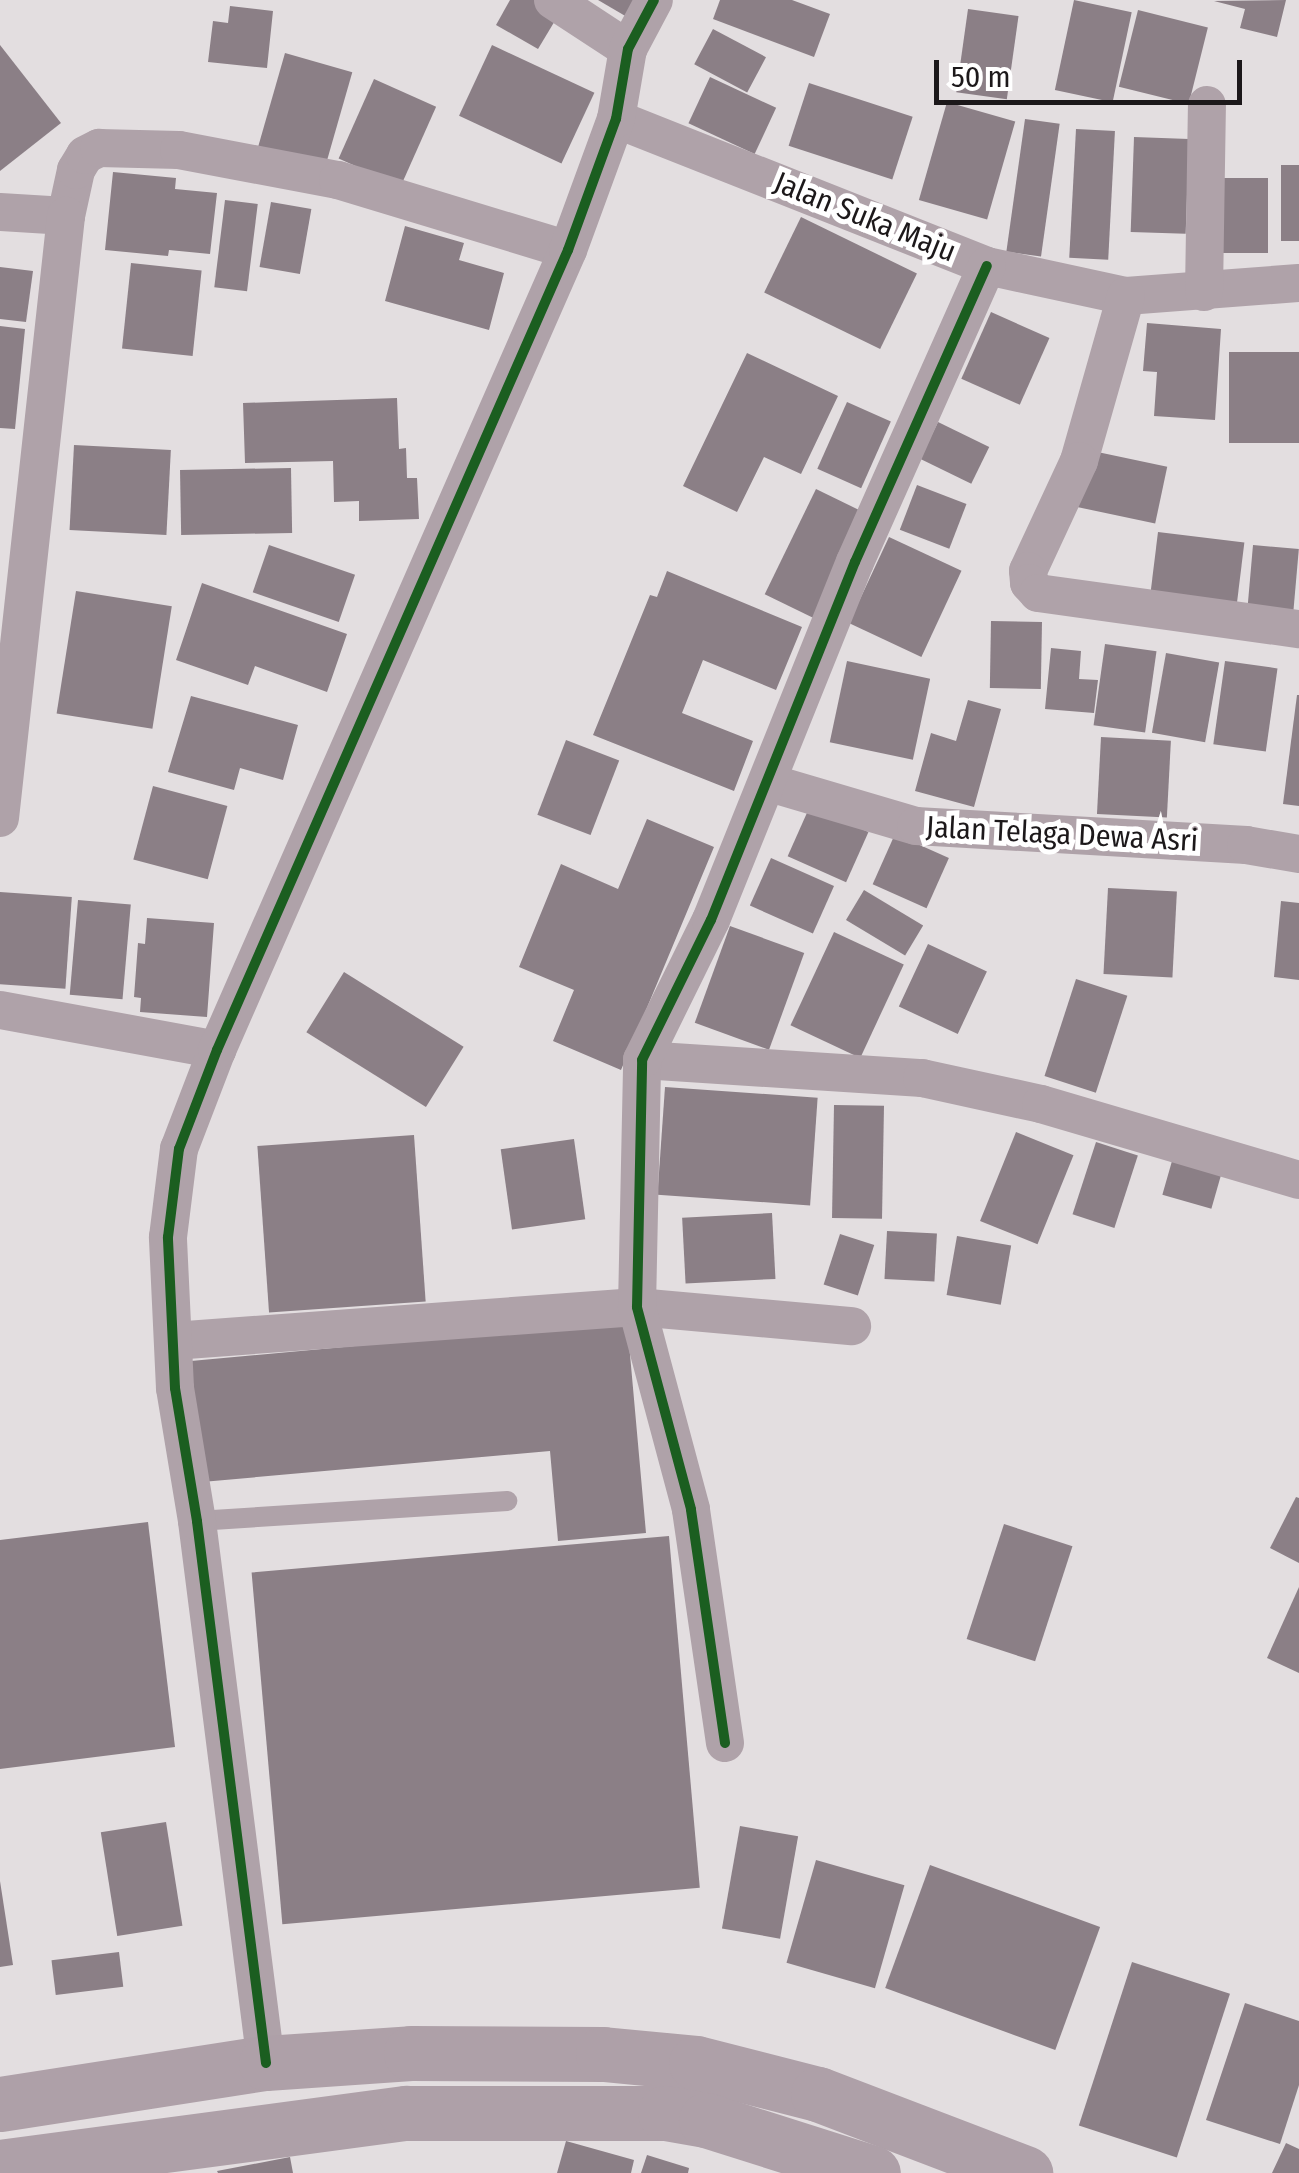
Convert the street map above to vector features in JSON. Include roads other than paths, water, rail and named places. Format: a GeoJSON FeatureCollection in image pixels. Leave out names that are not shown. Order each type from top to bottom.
{"type":"FeatureCollection","features":[{"type":"Feature","properties":{"kind":"highway"},"geometry":{"type":"LineString","coordinates":[[0,2104],[266,2063],[411,2054],[603,2054],[696,2063],[818,2094],[926,2155],[996,2168]]}},
{"type":"Feature","properties":{"kind":"highway"},"geometry":{"type":"LineString","coordinates":[[0,2168],[168,2159],[406,2113],[665,2113],[706,2120],[873,2173]]}},
{"type":"Feature","properties":{"kind":"street"},"geometry":{"type":"LineString","coordinates":[[553,0],[628,49]]}},
{"type":"Feature","properties":{"kind":"street"},"geometry":{"type":"LineString","coordinates":[[266,2063],[197,1521],[175,1388],[168,1237],[179,1149],[217,1050],[568,250],[616,119],[628,49],[654,0]]}},
{"type":"Feature","properties":{"kind":"street"},"geometry":{"type":"LineString","coordinates":[[1204,292],[1207,105]]}},
{"type":"Feature","properties":{"kind":"street","name":"Jalan Suka Maju"},"geometry":{"type":"LineString","coordinates":[[616,119],[987,266],[1126,296],[1299,283]]}},
{"type":"Feature","properties":{"kind":"street"},"geometry":{"type":"LineString","coordinates":[[0,818],[66,216],[76,170],[85,155],[99,148],[178,150],[338,180],[568,250]]}},
{"type":"Feature","properties":{"kind":"street"},"geometry":{"type":"LineString","coordinates":[[0,212],[66,216]]}},
{"type":"Feature","properties":{"kind":"street"},"geometry":{"type":"LineString","coordinates":[[726,1742],[692,1509],[637,1306],[642,1060],[711,920],[770,783],[856,562],[987,266]]}},
{"type":"Feature","properties":{"kind":"street"},"geometry":{"type":"LineString","coordinates":[[1126,296],[1078,461],[1028,571],[1029,583],[1038,593],[1299,629]]}},
{"type":"Feature","properties":{"kind":"street","name":"Jalan Telaga Dewa Asri"},"geometry":{"type":"LineString","coordinates":[[770,783],[916,826],[1246,845],[1299,854]]}},
{"type":"Feature","properties":{"kind":"street"},"geometry":{"type":"LineString","coordinates":[[0,1010],[217,1050]]}},
{"type":"Feature","properties":{"kind":"street"},"geometry":{"type":"LineString","coordinates":[[642,1060],[922,1078],[1041,1104],[1299,1180]]}},
{"type":"Feature","properties":{"kind":"street"},"geometry":{"type":"LineString","coordinates":[[173,1342],[637,1306],[852,1326]]}},
{"type":"Feature","properties":{"kind":"lane"},"geometry":{"type":"LineString","coordinates":[[197,1521],[507,1500]]}}]}
